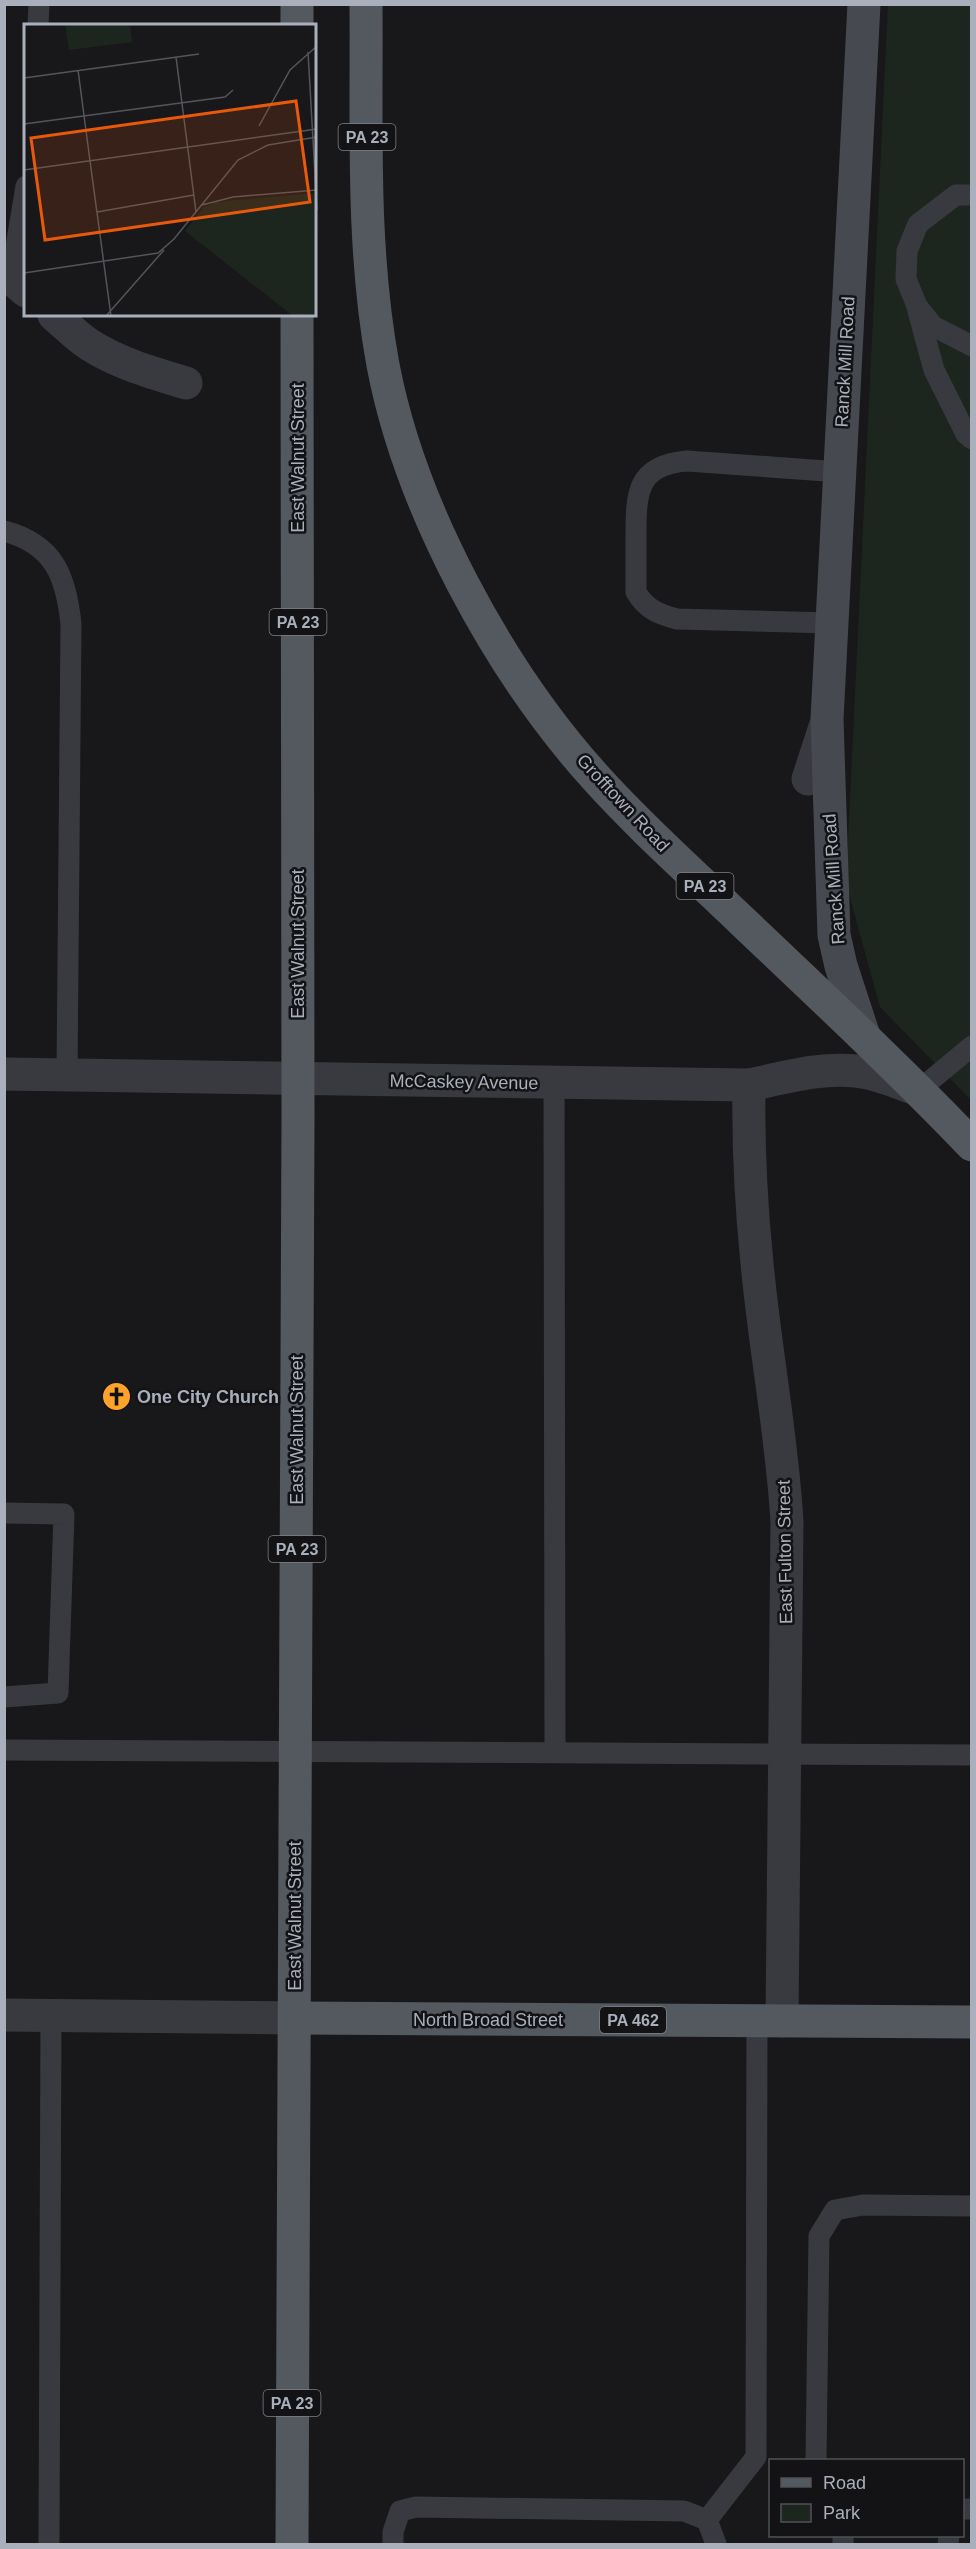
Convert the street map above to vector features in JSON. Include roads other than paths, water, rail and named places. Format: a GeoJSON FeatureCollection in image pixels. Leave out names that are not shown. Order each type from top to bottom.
{"type":"FeatureCollection","features":[{"type":"Feature","properties":{"kind":"main road"},"geometry":{"type":"LineString","coordinates":[[297,4],[297,24]]}},
{"type":"Feature","properties":{"kind":"main road","name":"Grofftown Road"},"geometry":{"type":"LineString","coordinates":[[366,4],[367,217],[370,270],[384,366],[395,417],[427,505],[453,562],[485,623],[555,729],[594,776],[644,828],[864,1036],[972,1145]]}},
{"type":"Feature","properties":{"kind":"main road","name":"East Walnut Street"},"geometry":{"type":"LineString","coordinates":[[292,2544],[298,1079],[297,316]]}},
{"type":"Feature","properties":{"kind":"main road","name":"North Broad Street"},"geometry":{"type":"LineString","coordinates":[[295,2018],[972,2022]]}},
{"type":"Feature","properties":{"kind":"street","name":"Ranck Mill Road"},"geometry":{"type":"LineString","coordinates":[[864,4],[827,719],[834,935],[841,966],[864,1036]]}},
{"type":"Feature","properties":{"kind":"street"},"geometry":{"type":"LineString","coordinates":[[55,316],[88,344],[107,355],[186,383]]}},
{"type":"Feature","properties":{"kind":"street","name":"Ranck Mill Road"},"geometry":{"type":"LineString","coordinates":[[808,779],[827,719]]}},
{"type":"Feature","properties":{"kind":"street","name":"McCaskey Avenue"},"geometry":{"type":"LineString","coordinates":[[4,1074],[554,1084],[749,1085],[810,1073],[848,1071],[878,1076],[919,1090]]}},
{"type":"Feature","properties":{"kind":"street","name":"East Fulton Street"},"geometry":{"type":"LineString","coordinates":[[749,1085],[748,1129],[757,1264],[781,1447],[787,1522],[785,1752],[770,2021]]}},
{"type":"Feature","properties":{"kind":"street","name":"North Broad Street"},"geometry":{"type":"LineString","coordinates":[[4,2015],[295,2018]]}},
{"type":"Feature","properties":{"kind":"lane"},"geometry":{"type":"LineString","coordinates":[[38,24],[39,4]]}},
{"type":"Feature","properties":{"kind":"lane"},"geometry":{"type":"LineString","coordinates":[[972,195],[956,195],[918,224],[907,250],[906,279],[917,306],[934,370],[966,434],[972,439]]}},
{"type":"Feature","properties":{"kind":"lane"},"geometry":{"type":"LineString","coordinates":[[14,280],[24,202]]}},
{"type":"Feature","properties":{"kind":"lane"},"geometry":{"type":"LineString","coordinates":[[917,306],[933,326],[972,346]]}},
{"type":"Feature","properties":{"kind":"lane"},"geometry":{"type":"LineString","coordinates":[[833,623],[676,619],[659,614],[643,604],[636,592],[636,500],[642,484],[654,470],[670,462],[687,461],[840,472]]}},
{"type":"Feature","properties":{"kind":"lane"},"geometry":{"type":"LineString","coordinates":[[4,531],[23,536],[46,551],[61,574],[69,599],[71,636],[67,1075]]}},
{"type":"Feature","properties":{"kind":"lane"},"geometry":{"type":"LineString","coordinates":[[919,1090],[972,1046]]}},
{"type":"Feature","properties":{"kind":"lane"},"geometry":{"type":"LineString","coordinates":[[554,1084],[555,1752]]}},
{"type":"Feature","properties":{"kind":"lane"},"geometry":{"type":"LineString","coordinates":[[4,1513],[64,1514],[58,1693],[4,1697]]}},
{"type":"Feature","properties":{"kind":"lane"},"geometry":{"type":"LineString","coordinates":[[4,1750],[785,1752],[972,1755]]}},
{"type":"Feature","properties":{"kind":"lane"},"geometry":{"type":"LineString","coordinates":[[50,2544],[51,2016]]}},
{"type":"Feature","properties":{"kind":"lane"},"geometry":{"type":"LineString","coordinates":[[707,2520],[756,2457],[770,2021]]}},
{"type":"Feature","properties":{"kind":"lane"},"geometry":{"type":"LineString","coordinates":[[816,2459],[819,2236],[835,2211],[854,2207],[972,2206]]}},
{"type":"Feature","properties":{"kind":"lane"},"geometry":{"type":"LineString","coordinates":[[393,2544],[393,2532],[400,2511],[416,2507],[684,2511],[707,2520],[716,2544]]}},
{"type":"Feature","properties":{"kind":"place","name":"One City Church"},"geometry":{"type":"Point","coordinates":[116,1397]}}]}
